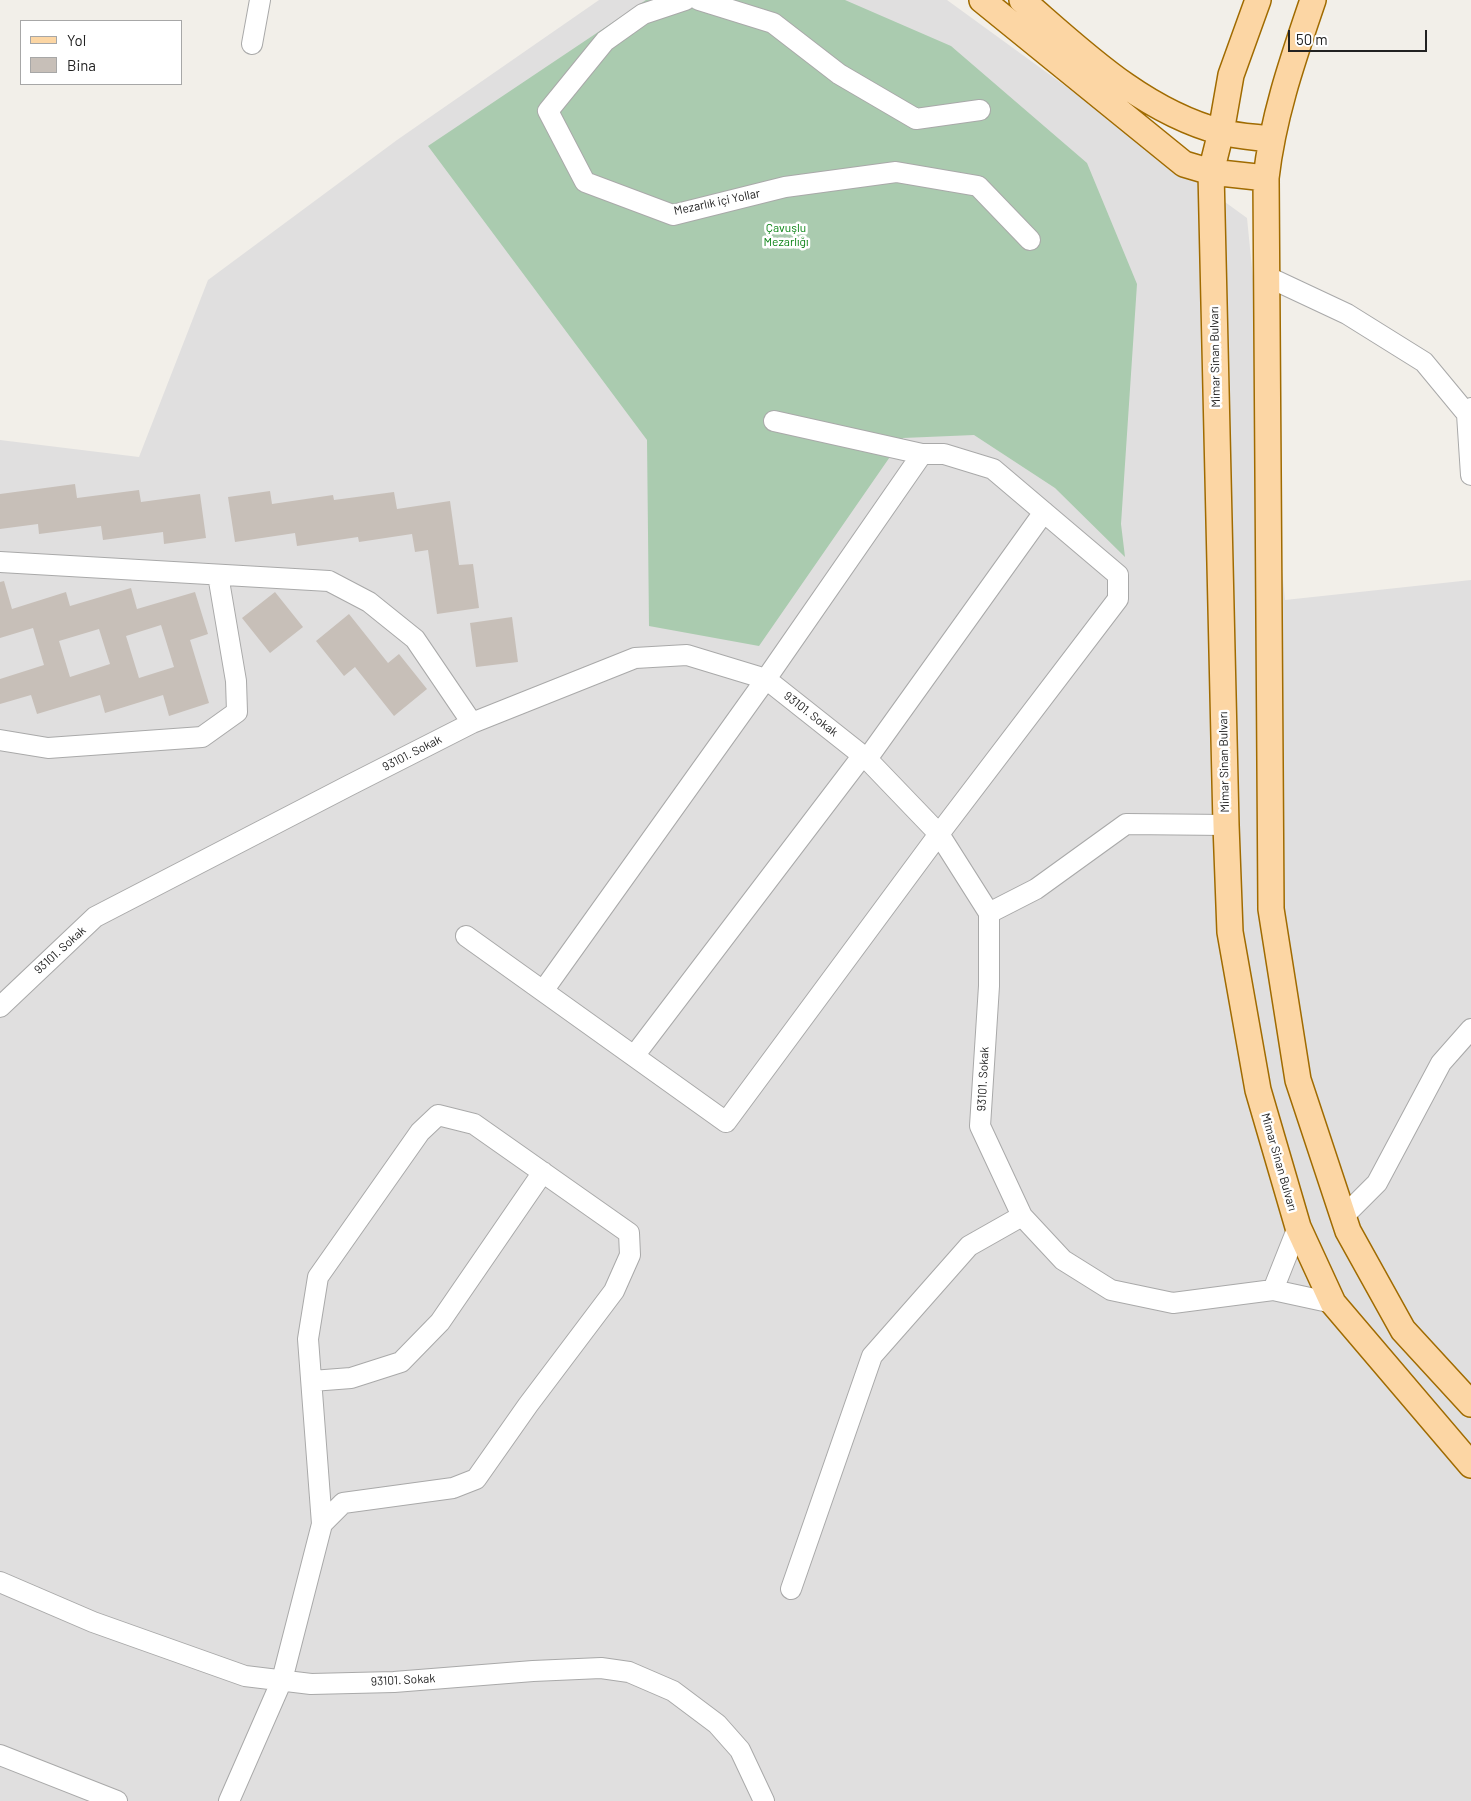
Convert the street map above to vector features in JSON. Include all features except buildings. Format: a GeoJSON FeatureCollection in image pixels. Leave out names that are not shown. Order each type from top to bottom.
{"type":"FeatureCollection","features":[{"type":"Feature","properties":{"kind":"main road"},"geometry":{"type":"LineString","coordinates":[[982,0],[1184,164],[1211,172],[1266,178]]}},
{"type":"Feature","properties":{"kind":"main road"},"geometry":{"type":"LineString","coordinates":[[1022,0],[1110,76],[1170,112],[1221,132],[1270,139]]}},
{"type":"Feature","properties":{"kind":"main road","name":"Mimar Sinan Bulvarı"},"geometry":{"type":"LineString","coordinates":[[1258,0],[1230,75],[1221,132],[1211,172],[1230,932],[1258,1090],[1298,1227],[1332,1303],[1471,1465]]}},
{"type":"Feature","properties":{"kind":"main road"},"geometry":{"type":"LineString","coordinates":[[1313,0],[1283,89],[1270,139],[1266,178],[1271,909],[1298,1080],[1348,1231],[1403,1330],[1471,1404]]}},
{"type":"Feature","properties":{"kind":"street"},"geometry":{"type":"LineString","coordinates":[[252,44],[260,0]]}},
{"type":"Feature","properties":{"kind":"street","name":"Mezarlık içi Yollar"},"geometry":{"type":"LineString","coordinates":[[685,0],[640,7],[605,41],[548,111],[586,182],[673,215],[785,187],[896,172],[978,186],[1030,240]]}},
{"type":"Feature","properties":{"kind":"street"},"geometry":{"type":"LineString","coordinates":[[699,0],[773,23],[839,74],[916,119],[980,110]]}},
{"type":"Feature","properties":{"kind":"street"},"geometry":{"type":"LineString","coordinates":[[1266,276],[1348,314],[1424,362],[1469,411],[1471,475]]}},
{"type":"Feature","properties":{"kind":"street"},"geometry":{"type":"LineString","coordinates":[[466,936],[726,1122],[939,834],[1118,599],[1118,575],[993,469],[944,454],[922,454],[774,421]]}},
{"type":"Feature","properties":{"kind":"street"},"geometry":{"type":"LineString","coordinates":[[543,991],[766,679],[922,454]]}},
{"type":"Feature","properties":{"kind":"street"},"geometry":{"type":"LineString","coordinates":[[634,1056],[865,757],[1044,512]]}},
{"type":"Feature","properties":{"kind":"street"},"geometry":{"type":"LineString","coordinates":[[0,562],[329,581],[369,602],[415,639],[472,723]]}},
{"type":"Feature","properties":{"kind":"street"},"geometry":{"type":"LineString","coordinates":[[0,740],[48,748],[202,737],[238,712],[236,681],[218,575]]}},
{"type":"Feature","properties":{"kind":"street","name":"93101. Sokak"},"geometry":{"type":"LineString","coordinates":[[0,1007],[44,963],[95,917],[472,723],[635,658],[686,655],[766,679],[865,757],[939,834],[989,912],[989,986],[980,1126],[1022,1216],[1063,1260],[1111,1290],[1173,1303],[1273,1290],[1332,1303]]}},
{"type":"Feature","properties":{"kind":"street"},"geometry":{"type":"LineString","coordinates":[[989,912],[1036,889],[1126,824],[1226,825]]}},
{"type":"Feature","properties":{"kind":"street"},"geometry":{"type":"LineString","coordinates":[[1343,1217],[1378,1183],[1441,1063],[1471,1030]]}},
{"type":"Feature","properties":{"kind":"street"},"geometry":{"type":"LineString","coordinates":[[229,1801],[282,1680],[322,1524],[308,1339],[318,1277],[420,1132],[438,1115],[474,1124],[629,1233],[630,1256],[614,1291],[528,1405],[476,1479],[453,1488],[343,1503],[322,1524]]}},
{"type":"Feature","properties":{"kind":"street"},"geometry":{"type":"LineString","coordinates":[[312,1381],[351,1378],[401,1362],[440,1322],[543,1172]]}},
{"type":"Feature","properties":{"kind":"street"},"geometry":{"type":"LineString","coordinates":[[791,1589],[872,1356],[969,1246],[1022,1216]]}},
{"type":"Feature","properties":{"kind":"street"},"geometry":{"type":"LineString","coordinates":[[1273,1290],[1298,1227]]}},
{"type":"Feature","properties":{"kind":"street","name":"93101. Sokak"},"geometry":{"type":"LineString","coordinates":[[0,1582],[93,1622],[245,1676],[311,1684],[394,1682],[533,1671],[601,1668],[629,1672],[673,1691],[717,1724],[740,1750],[764,1801]]}},
{"type":"Feature","properties":{"kind":"street"},"geometry":{"type":"LineString","coordinates":[[0,1755],[117,1801]]}},
{"type":"Feature","properties":{"kind":"shaded area"},"geometry":{"type":"Polygon","coordinates":[[[599,0],[947,0],[1247,218],[1285,600],[1471,580],[1471,1801],[0,1801],[0,440],[139,457],[208,280],[397,140],[599,0]]]}},
{"type":"Feature","properties":{"kind":"green space","name":"Çavuşlu Mezarlığı"},"geometry":{"type":"Polygon","coordinates":[[[646,0],[845,0],[951,46],[1087,163],[1137,284],[1121,524],[1125,557],[1055,488],[974,435],[903,438],[759,646],[649,626],[647,440],[428,146],[646,0]]]}}]}
